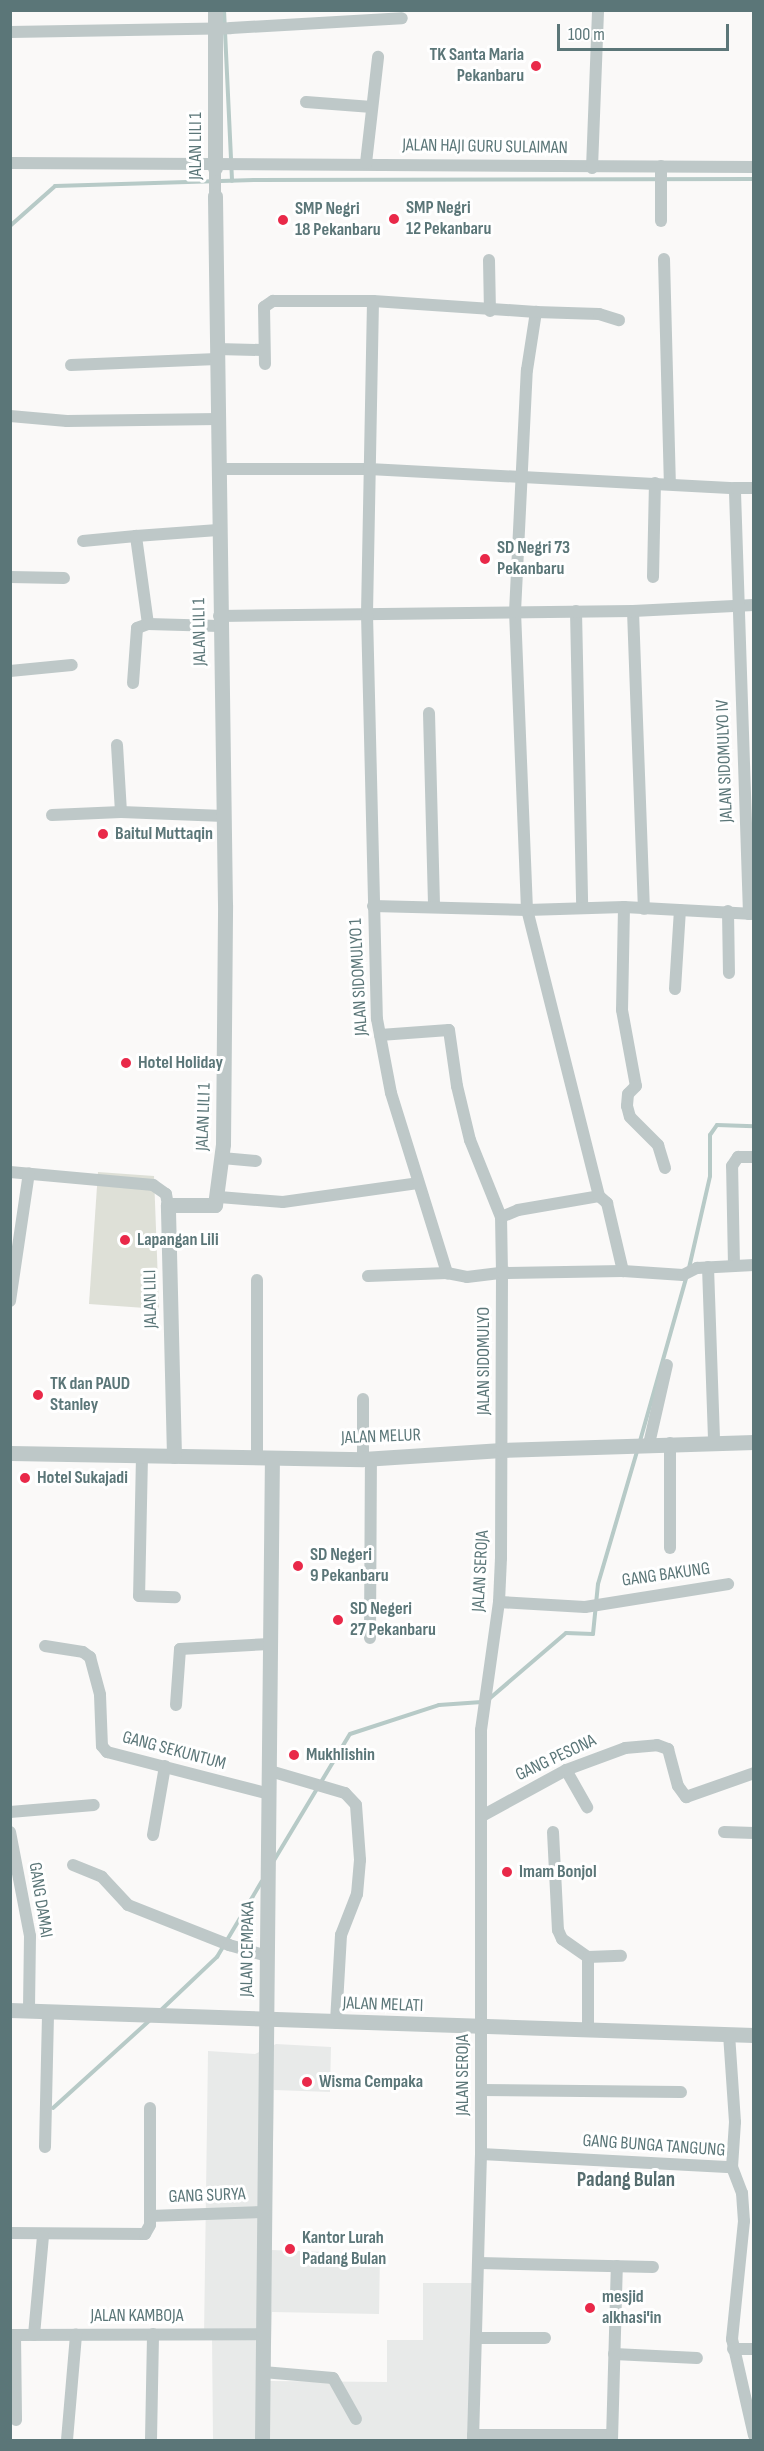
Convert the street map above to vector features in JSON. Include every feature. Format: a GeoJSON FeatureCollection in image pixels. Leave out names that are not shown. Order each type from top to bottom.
{"type":"FeatureCollection","features":[{"type":"Feature","properties":{"kind":"street","name":"JALAN LILI 1"},"geometry":{"type":"LineString","coordinates":[[215,10],[219,164],[215,196],[219,621],[224,816],[222,1158],[219,1197]]}},
{"type":"Feature","properties":{"kind":"street"},"geometry":{"type":"LineString","coordinates":[[592,168],[598,10]]}},
{"type":"Feature","properties":{"kind":"street"},"geometry":{"type":"LineString","coordinates":[[10,32],[231,28],[402,18]]}},
{"type":"Feature","properties":{"kind":"street"},"geometry":{"type":"LineString","coordinates":[[366,163],[378,57]]}},
{"type":"Feature","properties":{"kind":"street"},"geometry":{"type":"LineString","coordinates":[[306,102],[372,107]]}},
{"type":"Feature","properties":{"kind":"street","name":"JALAN HAJI GURU SULAIMAN"},"geometry":{"type":"LineString","coordinates":[[10,163],[219,164],[249,161],[592,168],[753,167]]}},
{"type":"Feature","properties":{"kind":"street"},"geometry":{"type":"LineString","coordinates":[[661,166],[661,221]]}},
{"type":"Feature","properties":{"kind":"street"},"geometry":{"type":"LineString","coordinates":[[664,259],[670,484]]}},
{"type":"Feature","properties":{"kind":"street"},"geometry":{"type":"LineString","coordinates":[[489,260],[490,311]]}},
{"type":"Feature","properties":{"kind":"street"},"geometry":{"type":"LineString","coordinates":[[265,364],[262,350],[264,307],[273,301],[373,301],[490,311],[599,314],[619,320]]}},
{"type":"Feature","properties":{"kind":"street","name":"JALAN SIDOMULYO 1"},"geometry":{"type":"LineString","coordinates":[[373,301],[367,614],[373,906],[380,1035],[391,1094],[447,1274]]}},
{"type":"Feature","properties":{"kind":"street"},"geometry":{"type":"LineString","coordinates":[[536,312],[527,370],[515,612],[527,910],[599,1196],[607,1203],[623,1271]]}},
{"type":"Feature","properties":{"kind":"street"},"geometry":{"type":"LineString","coordinates":[[71,366],[262,350]]}},
{"type":"Feature","properties":{"kind":"street"},"geometry":{"type":"LineString","coordinates":[[10,416],[67,421],[218,419]]}},
{"type":"Feature","properties":{"kind":"street"},"geometry":{"type":"LineString","coordinates":[[218,469],[369,469],[522,479],[753,488]]}},
{"type":"Feature","properties":{"kind":"street"},"geometry":{"type":"LineString","coordinates":[[653,577],[655,483]]}},
{"type":"Feature","properties":{"kind":"street","name":"JALAN SIDOMULYO IV"},"geometry":{"type":"LineString","coordinates":[[735,488],[736,607],[751,914]]}},
{"type":"Feature","properties":{"kind":"street"},"geometry":{"type":"LineString","coordinates":[[83,541],[218,530]]}},
{"type":"Feature","properties":{"kind":"street"},"geometry":{"type":"LineString","coordinates":[[136,536],[148,624]]}},
{"type":"Feature","properties":{"kind":"street"},"geometry":{"type":"LineString","coordinates":[[10,577],[64,578]]}},
{"type":"Feature","properties":{"kind":"street"},"geometry":{"type":"LineString","coordinates":[[133,682],[134,634],[148,624],[367,614],[633,611],[753,605]]}},
{"type":"Feature","properties":{"kind":"street"},"geometry":{"type":"LineString","coordinates":[[576,611],[582,907]]}},
{"type":"Feature","properties":{"kind":"street"},"geometry":{"type":"LineString","coordinates":[[633,611],[645,909]]}},
{"type":"Feature","properties":{"kind":"street"},"geometry":{"type":"LineString","coordinates":[[10,671],[72,665]]}},
{"type":"Feature","properties":{"kind":"street"},"geometry":{"type":"LineString","coordinates":[[429,714],[434,906]]}},
{"type":"Feature","properties":{"kind":"street"},"geometry":{"type":"LineString","coordinates":[[117,745],[121,812]]}},
{"type":"Feature","properties":{"kind":"street"},"geometry":{"type":"LineString","coordinates":[[52,814],[121,812],[224,816]]}},
{"type":"Feature","properties":{"kind":"street"},"geometry":{"type":"LineString","coordinates":[[373,906],[527,910],[624,907],[751,914]]}},
{"type":"Feature","properties":{"kind":"street"},"geometry":{"type":"LineString","coordinates":[[624,907],[622,1010],[636,1086],[628,1094],[627,1106],[630,1117],[658,1145],[665,1168]]}},
{"type":"Feature","properties":{"kind":"street"},"geometry":{"type":"LineString","coordinates":[[675,989],[680,910]]}},
{"type":"Feature","properties":{"kind":"street"},"geometry":{"type":"LineString","coordinates":[[728,911],[729,973]]}},
{"type":"Feature","properties":{"kind":"street"},"geometry":{"type":"LineString","coordinates":[[380,1035],[449,1030],[457,1086],[471,1140],[501,1217],[518,1210],[599,1196]]}},
{"type":"Feature","properties":{"kind":"street"},"geometry":{"type":"LineString","coordinates":[[734,1266],[732,1166],[738,1157],[753,1157]]}},
{"type":"Feature","properties":{"kind":"street"},"geometry":{"type":"LineString","coordinates":[[222,1158],[256,1161]]}},
{"type":"Feature","properties":{"kind":"street"},"geometry":{"type":"LineString","coordinates":[[10,1172],[153,1185],[166,1194],[168,1205],[215,1205],[219,1197],[283,1202],[418,1183]]}},
{"type":"Feature","properties":{"kind":"street"},"geometry":{"type":"LineString","coordinates":[[10,1301],[29,1173]]}},
{"type":"Feature","properties":{"kind":"street","name":"JALAN LILI"},"geometry":{"type":"LineString","coordinates":[[168,1205],[174,1456]]}},
{"type":"Feature","properties":{"kind":"street","name":"JALAN SIDOMULYO"},"geometry":{"type":"LineString","coordinates":[[501,1217],[502,1450]]}},
{"type":"Feature","properties":{"kind":"street"},"geometry":{"type":"LineString","coordinates":[[368,1276],[447,1274],[467,1277],[502,1273],[623,1271],[682,1275],[702,1267],[753,1265]]}},
{"type":"Feature","properties":{"kind":"street"},"geometry":{"type":"LineString","coordinates":[[702,1267],[714,1442]]}},
{"type":"Feature","properties":{"kind":"street"},"geometry":{"type":"LineString","coordinates":[[256,1280],[264,1458]]}},
{"type":"Feature","properties":{"kind":"street"},"geometry":{"type":"LineString","coordinates":[[641,1444],[667,1365]]}},
{"type":"Feature","properties":{"kind":"street"},"geometry":{"type":"LineString","coordinates":[[363,1399],[367,1459],[370,1638]]}},
{"type":"Feature","properties":{"kind":"street","name":"JALAN MELUR"},"geometry":{"type":"LineString","coordinates":[[10,1453],[367,1459],[502,1450],[753,1442]]}},
{"type":"Feature","properties":{"kind":"street"},"geometry":{"type":"LineString","coordinates":[[670,1443],[670,1548]]}},
{"type":"Feature","properties":{"kind":"street","name":"JALAN SEROJA"},"geometry":{"type":"LineString","coordinates":[[473,2438],[481,2154],[483,1711],[499,1602],[502,1450]]}},
{"type":"Feature","properties":{"kind":"street"},"geometry":{"type":"LineString","coordinates":[[142,1456],[138,1594],[175,1597]]}},
{"type":"Feature","properties":{"kind":"street","name":"JALAN CEMPAKA"},"geometry":{"type":"LineString","coordinates":[[262,2440],[270,1771],[270,1644],[264,1458]]}},
{"type":"Feature","properties":{"kind":"street","name":"GANG BAKUNG"},"geometry":{"type":"LineString","coordinates":[[499,1602],[585,1607],[608,1601],[728,1584]]}},
{"type":"Feature","properties":{"kind":"street"},"geometry":{"type":"LineString","coordinates":[[176,1705],[180,1649],[270,1644]]}},
{"type":"Feature","properties":{"kind":"street","name":"GANG SEKUNTUM"},"geometry":{"type":"LineString","coordinates":[[45,1646],[83,1652],[90,1657],[100,1695],[104,1750],[269,1794]]}},
{"type":"Feature","properties":{"kind":"street","name":"GANG PESONA"},"geometry":{"type":"LineString","coordinates":[[482,1816],[566,1770],[608,1753],[657,1745],[668,1749],[673,1757],[678,1786],[686,1797],[753,1773]]}},
{"type":"Feature","properties":{"kind":"street"},"geometry":{"type":"LineString","coordinates":[[153,1835],[165,1766]]}},
{"type":"Feature","properties":{"kind":"street"},"geometry":{"type":"LineString","coordinates":[[566,1770],[587,1807]]}},
{"type":"Feature","properties":{"kind":"street"},"geometry":{"type":"LineString","coordinates":[[270,1771],[345,1793],[356,1804],[360,1860],[356,1905],[341,1935],[336,2023]]}},
{"type":"Feature","properties":{"kind":"street"},"geometry":{"type":"LineString","coordinates":[[10,1812],[94,1805]]}},
{"type":"Feature","properties":{"kind":"street","name":"GANG DAMAI"},"geometry":{"type":"LineString","coordinates":[[10,1832],[30,1936],[29,2011]]}},
{"type":"Feature","properties":{"kind":"street"},"geometry":{"type":"LineString","coordinates":[[553,1832],[558,1930],[562,1940],[588,1957],[621,1956]]}},
{"type":"Feature","properties":{"kind":"street"},"geometry":{"type":"LineString","coordinates":[[724,1832],[753,1833]]}},
{"type":"Feature","properties":{"kind":"street"},"geometry":{"type":"LineString","coordinates":[[73,1865],[102,1877],[128,1905],[229,1945],[267,1956]]}},
{"type":"Feature","properties":{"kind":"street"},"geometry":{"type":"LineString","coordinates":[[588,1957],[588,2029]]}},
{"type":"Feature","properties":{"kind":"street","name":"JALAN MELATI"},"geometry":{"type":"LineString","coordinates":[[10,2010],[481,2029],[588,2029],[753,2035]]}},
{"type":"Feature","properties":{"kind":"street"},"geometry":{"type":"LineString","coordinates":[[45,2147],[48,2012]]}},
{"type":"Feature","properties":{"kind":"street"},"geometry":{"type":"LineString","coordinates":[[729,2034],[735,2122],[732,2167]]}},
{"type":"Feature","properties":{"kind":"street"},"geometry":{"type":"LineString","coordinates":[[481,2090],[681,2092]]}},
{"type":"Feature","properties":{"kind":"street"},"geometry":{"type":"LineString","coordinates":[[10,2233],[43,2236],[146,2234],[150,2216],[150,2108]]}},
{"type":"Feature","properties":{"kind":"street","name":"GANG BUNGA TANGUNG"},"geometry":{"type":"LineString","coordinates":[[481,2154],[732,2167],[742,2193],[744,2221],[732,2325],[733,2349],[753,2436]]}},
{"type":"Feature","properties":{"kind":"street","name":"GANG SURYA"},"geometry":{"type":"LineString","coordinates":[[150,2216],[265,2212]]}},
{"type":"Feature","properties":{"kind":"street"},"geometry":{"type":"LineString","coordinates":[[34,2335],[43,2236]]}},
{"type":"Feature","properties":{"kind":"street"},"geometry":{"type":"LineString","coordinates":[[479,2263],[653,2267]]}},
{"type":"Feature","properties":{"kind":"street"},"geometry":{"type":"LineString","coordinates":[[473,2438],[612,2438],[617,2265]]}},
{"type":"Feature","properties":{"kind":"street"},"geometry":{"type":"LineString","coordinates":[[67,2440],[76,2334]]}},
{"type":"Feature","properties":{"kind":"street"},"geometry":{"type":"LineString","coordinates":[[151,2440],[153,2334]]}},
{"type":"Feature","properties":{"kind":"street","name":"JALAN KAMBOJA"},"geometry":{"type":"LineString","coordinates":[[13,2335],[263,2334]]}},
{"type":"Feature","properties":{"kind":"street"},"geometry":{"type":"LineString","coordinates":[[13,2335],[16,2420]]}},
{"type":"Feature","properties":{"kind":"street"},"geometry":{"type":"LineString","coordinates":[[476,2338],[545,2338]]}},
{"type":"Feature","properties":{"kind":"street"},"geometry":{"type":"LineString","coordinates":[[733,2349],[753,2349]]}},
{"type":"Feature","properties":{"kind":"street"},"geometry":{"type":"LineString","coordinates":[[614,2354],[697,2358]]}},
{"type":"Feature","properties":{"kind":"street"},"geometry":{"type":"LineString","coordinates":[[263,2372],[333,2378],[356,2419]]}},
{"type":"Feature","properties":{"kind":"shaded area","name":"Lapangan Lili"},"geometry":{"type":"Polygon","coordinates":[[[98,1172],[154,1176],[159,1309],[89,1304],[98,1172]]]}},
{"type":"Feature","properties":{"kind":"shaded area"},"geometry":{"type":"Polygon","coordinates":[[[276,2044],[331,2047],[330,2092],[274,2090],[271,2250],[380,2254],[379,2314],[272,2312],[270,2381],[387,2382],[387,2340],[423,2340],[423,2283],[472,2283],[468,2440],[213,2440],[212,2336],[204,2336],[208,2051],[255,2054],[276,2044]]]}},
{"type":"Feature","properties":{"kind":"waterway"},"geometry":{"type":"LineString","coordinates":[[224,10],[232,181]]}},
{"type":"Feature","properties":{"kind":"waterway"},"geometry":{"type":"LineString","coordinates":[[10,226],[55,186],[254,180],[754,179]]}},
{"type":"Feature","properties":{"kind":"waterway"},"geometry":{"type":"LineString","coordinates":[[689,1268],[710,1176],[710,1135],[717,1125],[754,1126]]}},
{"type":"Feature","properties":{"kind":"waterway"},"geometry":{"type":"LineString","coordinates":[[640,1441],[686,1278]]}},
{"type":"Feature","properties":{"kind":"waterway"},"geometry":{"type":"LineString","coordinates":[[489,1699],[566,1633],[593,1634],[598,1584],[638,1448]]}},
{"type":"Feature","properties":{"kind":"waterway"},"geometry":{"type":"LineString","coordinates":[[273,1862],[350,1734],[439,1705],[482,1702]]}},
{"type":"Feature","properties":{"kind":"waterway"},"geometry":{"type":"LineString","coordinates":[[160,2011],[217,1957],[262,1881]]}},
{"type":"Feature","properties":{"kind":"waterway"},"geometry":{"type":"LineString","coordinates":[[53,2108],[150,2020]]}},
{"type":"Feature","properties":{"kind":"place","name":"TK Santa Maria Pekanbaru"},"geometry":{"type":"Point","coordinates":[536,66]}},
{"type":"Feature","properties":{"kind":"place","name":"SMP Negri 12 Pekanbaru"},"geometry":{"type":"Point","coordinates":[394,219]}},
{"type":"Feature","properties":{"kind":"place","name":"SMP Negri 18 Pekanbaru"},"geometry":{"type":"Point","coordinates":[283,220]}},
{"type":"Feature","properties":{"kind":"place","name":"SD Negri 73 Pekanbaru"},"geometry":{"type":"Point","coordinates":[485,559]}},
{"type":"Feature","properties":{"kind":"place","name":"Baitul Muttaqin"},"geometry":{"type":"Point","coordinates":[103,834]}},
{"type":"Feature","properties":{"kind":"place","name":"Hotel Holiday"},"geometry":{"type":"Point","coordinates":[126,1063]}},
{"type":"Feature","properties":{"kind":"place","name":"Lapangan Lili"},"geometry":{"type":"Point","coordinates":[125,1240]}},
{"type":"Feature","properties":{"kind":"place","name":"TK dan PAUD Stanley"},"geometry":{"type":"Point","coordinates":[38,1395]}},
{"type":"Feature","properties":{"kind":"place","name":"Hotel Sukajadi"},"geometry":{"type":"Point","coordinates":[25,1478]}},
{"type":"Feature","properties":{"kind":"place","name":"SD Negeri 9 Pekanbaru"},"geometry":{"type":"Point","coordinates":[298,1566]}},
{"type":"Feature","properties":{"kind":"place","name":"SD Negeri 27 Pekanbaru"},"geometry":{"type":"Point","coordinates":[338,1620]}},
{"type":"Feature","properties":{"kind":"place","name":"Mukhlishin"},"geometry":{"type":"Point","coordinates":[294,1755]}},
{"type":"Feature","properties":{"kind":"place","name":"Imam Bonjol"},"geometry":{"type":"Point","coordinates":[507,1872]}},
{"type":"Feature","properties":{"kind":"place","name":"Wisma Cempaka"},"geometry":{"type":"Point","coordinates":[307,2082]}},
{"type":"Feature","properties":{"kind":"place","name":"Kantor Lurah Padang Bulan"},"geometry":{"type":"Point","coordinates":[290,2249]}},
{"type":"Feature","properties":{"kind":"place","name":"mesjid alkhasi'in"},"geometry":{"type":"Point","coordinates":[590,2308]}},
{"type":"Feature","properties":{"kind":"district","name":"Padang Bulan"},"geometry":{"type":"Point","coordinates":[626,2180]}}]}
